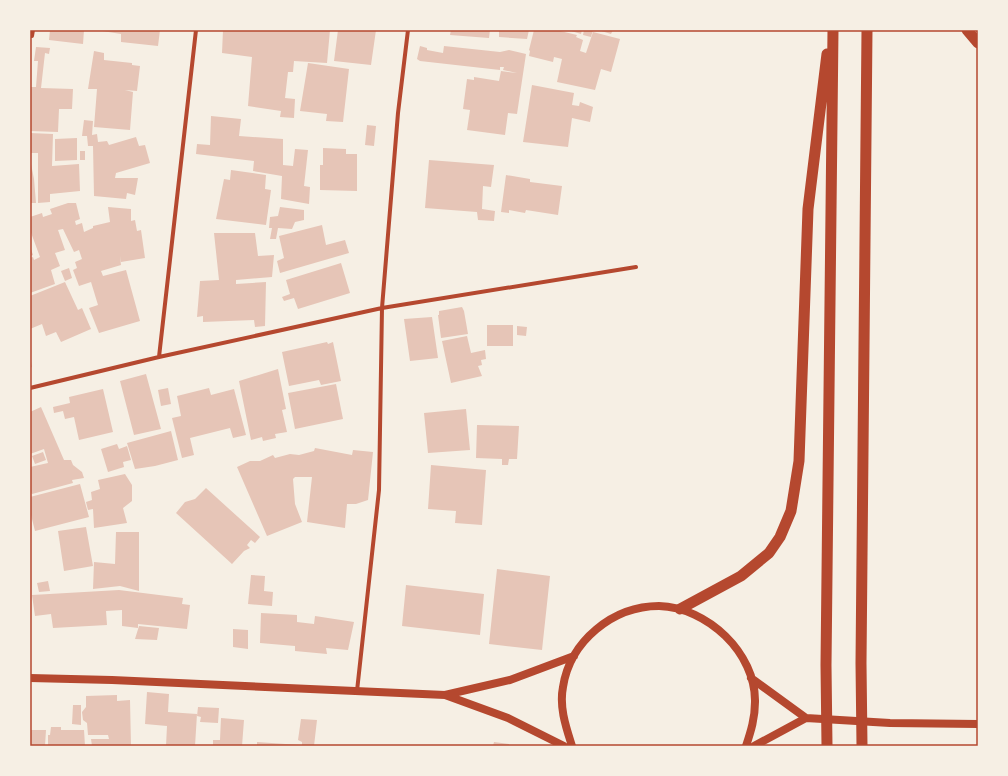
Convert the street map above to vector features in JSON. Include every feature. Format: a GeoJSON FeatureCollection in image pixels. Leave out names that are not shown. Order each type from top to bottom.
{"type":"FeatureCollection","features":[{"type":"Feature","properties":{"kind":"highway"},"geometry":{"type":"LineString","coordinates":[[680,609],[741,576],[770,553],[780,537],[791,511],[800,461],[808,209],[830,30]]}},
{"type":"Feature","properties":{"kind":"highway"},"geometry":{"type":"LineString","coordinates":[[827,746],[826,641],[833,30]]}},
{"type":"Feature","properties":{"kind":"highway"},"geometry":{"type":"LineString","coordinates":[[862,746],[861,663],[867,30]]}},
{"type":"Feature","properties":{"kind":"highway"},"geometry":{"type":"LineString","coordinates":[[967,30],[978,43]]}},
{"type":"Feature","properties":{"kind":"main road"},"geometry":{"type":"LineString","coordinates":[[572,746],[564,723],[563,687],[574,656],[586,639],[601,625],[619,615],[639,608],[660,606],[680,609],[711,622],[736,646],[751,678],[755,700],[753,725],[746,746]]}},
{"type":"Feature","properties":{"kind":"main road"},"geometry":{"type":"LineString","coordinates":[[30,678],[112,680],[445,695],[510,680],[574,656]]}},
{"type":"Feature","properties":{"kind":"main road"},"geometry":{"type":"LineString","coordinates":[[751,678],[806,718]]}},
{"type":"Feature","properties":{"kind":"main road"},"geometry":{"type":"LineString","coordinates":[[445,695],[508,718],[564,746]]}},
{"type":"Feature","properties":{"kind":"main road"},"geometry":{"type":"LineString","coordinates":[[754,746],[806,718],[890,723],[978,724]]}},
{"type":"Feature","properties":{"kind":"street"},"geometry":{"type":"LineString","coordinates":[[32,36],[33,30]]}},
{"type":"Feature","properties":{"kind":"street"},"geometry":{"type":"LineString","coordinates":[[159,357],[196,30]]}},
{"type":"Feature","properties":{"kind":"street"},"geometry":{"type":"LineString","coordinates":[[357,691],[379,490],[382,308],[398,113],[408,30]]}},
{"type":"Feature","properties":{"kind":"street"},"geometry":{"type":"LineString","coordinates":[[30,388],[159,357],[382,308],[636,267]]}},
{"type":"Feature","properties":{"kind":"building"},"geometry":{"type":"Polygon","coordinates":[[[50,30],[84,30],[83,44],[49,40],[50,30]]]}},
{"type":"Feature","properties":{"kind":"building"},"geometry":{"type":"Polygon","coordinates":[[[96,30],[160,30],[158,46],[121,42],[121,34],[96,30]]]}},
{"type":"Feature","properties":{"kind":"building"},"geometry":{"type":"Polygon","coordinates":[[[223,30],[330,30],[327,63],[294,61],[293,72],[288,72],[285,98],[295,99],[294,118],[280,117],[281,111],[248,106],[252,57],[222,53],[223,30]]]}},
{"type":"Feature","properties":{"kind":"building"},"geometry":{"type":"Polygon","coordinates":[[[338,30],[376,30],[371,65],[334,61],[338,30]]]}},
{"type":"Feature","properties":{"kind":"building"},"geometry":{"type":"Polygon","coordinates":[[[451,30],[490,30],[489,38],[450,35],[451,30]]]}},
{"type":"Feature","properties":{"kind":"building"},"geometry":{"type":"Polygon","coordinates":[[[499,30],[529,30],[527,39],[499,37],[499,30]]]}},
{"type":"Feature","properties":{"kind":"building"},"geometry":{"type":"Polygon","coordinates":[[[534,30],[556,30],[577,35],[576,37],[583,40],[580,51],[586,53],[593,32],[620,39],[611,72],[601,69],[595,90],[557,82],[562,59],[554,57],[553,62],[529,56],[534,30]]]}},
{"type":"Feature","properties":{"kind":"building"},"geometry":{"type":"Polygon","coordinates":[[[568,30],[582,30],[581,34],[568,30]]]}},
{"type":"Feature","properties":{"kind":"building"},"geometry":{"type":"Polygon","coordinates":[[[584,30],[593,30],[591,37],[583,35],[584,30]]]}},
{"type":"Feature","properties":{"kind":"building"},"geometry":{"type":"Polygon","coordinates":[[[598,30],[613,30],[611,34],[598,30]]]}},
{"type":"Feature","properties":{"kind":"building"},"geometry":{"type":"Polygon","coordinates":[[[420,46],[427,48],[427,50],[443,53],[444,46],[500,52],[509,50],[526,54],[517,114],[508,113],[505,135],[467,130],[470,110],[463,109],[467,79],[474,80],[474,77],[499,81],[501,71],[517,73],[503,70],[504,67],[500,67],[500,70],[420,61],[417,59],[420,46]]]}},
{"type":"Feature","properties":{"kind":"building"},"geometry":{"type":"Polygon","coordinates":[[[36,47],[50,48],[49,54],[45,53],[41,88],[73,89],[72,109],[59,109],[58,132],[30,131],[30,87],[36,87],[38,61],[34,61],[36,47]]]}},
{"type":"Feature","properties":{"kind":"building"},"geometry":{"type":"Polygon","coordinates":[[[94,51],[104,53],[104,60],[132,63],[132,65],[140,66],[137,91],[125,90],[133,92],[130,130],[94,127],[97,89],[88,89],[94,51]]]}},
{"type":"Feature","properties":{"kind":"building"},"geometry":{"type":"Polygon","coordinates":[[[308,63],[349,69],[343,122],[326,121],[327,114],[300,111],[308,63]]]}},
{"type":"Feature","properties":{"kind":"building"},"geometry":{"type":"Polygon","coordinates":[[[532,85],[574,93],[572,105],[579,106],[580,102],[593,107],[590,122],[572,118],[568,147],[523,142],[532,85]]]}},
{"type":"Feature","properties":{"kind":"building"},"geometry":{"type":"Polygon","coordinates":[[[211,116],[241,119],[239,136],[283,139],[283,165],[293,166],[295,149],[308,150],[304,186],[310,187],[309,204],[281,199],[282,176],[253,171],[254,161],[196,154],[197,144],[210,145],[211,116]]]}},
{"type":"Feature","properties":{"kind":"building"},"geometry":{"type":"Polygon","coordinates":[[[84,120],[93,121],[92,135],[97,134],[98,142],[107,141],[109,145],[136,137],[139,146],[145,145],[150,163],[116,173],[115,178],[138,178],[135,195],[127,193],[126,199],[94,196],[93,146],[88,146],[87,136],[82,136],[84,120]]]}},
{"type":"Feature","properties":{"kind":"building"},"geometry":{"type":"Polygon","coordinates":[[[367,125],[376,126],[374,146],[365,145],[367,125]]]}},
{"type":"Feature","properties":{"kind":"building"},"geometry":{"type":"Polygon","coordinates":[[[30,133],[53,134],[52,166],[79,164],[80,191],[50,194],[50,202],[38,203],[38,153],[30,153],[30,133]]]}},
{"type":"Feature","properties":{"kind":"building"},"geometry":{"type":"Polygon","coordinates":[[[77,138],[77,160],[55,161],[55,139],[77,138]]]}},
{"type":"Feature","properties":{"kind":"building"},"geometry":{"type":"Polygon","coordinates":[[[323,148],[346,149],[346,154],[357,154],[357,191],[320,190],[320,165],[323,165],[323,148]]]}},
{"type":"Feature","properties":{"kind":"building"},"geometry":{"type":"Polygon","coordinates":[[[80,151],[85,151],[85,160],[80,160],[80,151]]]}},
{"type":"Feature","properties":{"kind":"building"},"geometry":{"type":"Polygon","coordinates":[[[30,159],[34,179],[36,203],[30,203],[30,159]]]}},
{"type":"Feature","properties":{"kind":"building"},"geometry":{"type":"Polygon","coordinates":[[[429,160],[494,165],[491,187],[483,186],[482,209],[495,211],[494,221],[478,220],[477,212],[425,208],[429,160]]]}},
{"type":"Feature","properties":{"kind":"building"},"geometry":{"type":"Polygon","coordinates":[[[231,170],[266,175],[265,189],[271,190],[266,225],[216,219],[224,179],[230,180],[231,170]]]}},
{"type":"Feature","properties":{"kind":"building"},"geometry":{"type":"Polygon","coordinates":[[[506,175],[530,179],[530,182],[562,186],[558,215],[526,210],[525,213],[509,210],[509,213],[501,212],[506,175]]]}},
{"type":"Feature","properties":{"kind":"building"},"geometry":{"type":"Polygon","coordinates":[[[68,203],[76,203],[80,219],[75,221],[76,225],[82,223],[84,232],[93,228],[93,226],[110,222],[108,207],[131,209],[131,221],[135,220],[137,231],[141,230],[145,258],[121,262],[120,256],[121,265],[101,271],[103,276],[126,270],[140,321],[99,333],[89,308],[98,305],[91,282],[79,286],[73,270],[77,268],[75,262],[82,259],[79,250],[74,252],[63,229],[58,230],[65,250],[55,253],[60,266],[51,270],[55,284],[30,293],[30,258],[33,257],[34,260],[40,257],[30,230],[30,217],[42,213],[43,217],[52,214],[50,209],[68,203]]]}},
{"type":"Feature","properties":{"kind":"building"},"geometry":{"type":"Polygon","coordinates":[[[280,207],[304,210],[304,220],[295,222],[292,229],[278,228],[276,239],[270,239],[272,228],[269,228],[270,217],[278,216],[280,207]]]}},
{"type":"Feature","properties":{"kind":"building"},"geometry":{"type":"Polygon","coordinates":[[[322,225],[326,245],[345,240],[349,253],[280,273],[277,261],[284,258],[279,236],[322,225]]]}},
{"type":"Feature","properties":{"kind":"building"},"geometry":{"type":"Polygon","coordinates":[[[214,233],[255,233],[258,256],[274,255],[272,277],[236,280],[236,284],[266,282],[265,326],[255,327],[254,320],[203,322],[203,316],[197,317],[200,281],[219,280],[214,233]]]}},
{"type":"Feature","properties":{"kind":"building"},"geometry":{"type":"Polygon","coordinates":[[[30,246],[33,255],[30,256],[30,246]]]}},
{"type":"Feature","properties":{"kind":"building"},"geometry":{"type":"Polygon","coordinates":[[[341,263],[350,293],[298,309],[294,298],[284,301],[282,297],[290,294],[286,280],[341,263]]]}},
{"type":"Feature","properties":{"kind":"building"},"geometry":{"type":"Polygon","coordinates":[[[69,268],[72,278],[65,281],[61,271],[69,268]]]}},
{"type":"Feature","properties":{"kind":"building"},"geometry":{"type":"Polygon","coordinates":[[[65,282],[78,310],[82,308],[91,329],[61,342],[56,332],[46,336],[42,324],[30,329],[30,296],[65,282]]]}},
{"type":"Feature","properties":{"kind":"building"},"geometry":{"type":"Polygon","coordinates":[[[462,307],[468,334],[441,338],[438,315],[439,311],[462,307]]]}},
{"type":"Feature","properties":{"kind":"building"},"geometry":{"type":"Polygon","coordinates":[[[432,317],[438,358],[410,361],[404,319],[432,317]]]}},
{"type":"Feature","properties":{"kind":"building"},"geometry":{"type":"Polygon","coordinates":[[[487,325],[513,325],[513,346],[487,346],[487,325]]]}},
{"type":"Feature","properties":{"kind":"building"},"geometry":{"type":"Polygon","coordinates":[[[517,326],[527,327],[526,336],[517,335],[517,326]]]}},
{"type":"Feature","properties":{"kind":"building"},"geometry":{"type":"Polygon","coordinates":[[[467,336],[471,353],[485,350],[486,359],[481,360],[482,365],[478,366],[482,376],[451,383],[442,341],[467,336]]]}},
{"type":"Feature","properties":{"kind":"building"},"geometry":{"type":"Polygon","coordinates":[[[327,342],[328,344],[333,342],[341,381],[321,385],[319,380],[289,386],[282,352],[327,342]]]}},
{"type":"Feature","properties":{"kind":"building"},"geometry":{"type":"Polygon","coordinates":[[[30,356],[32,367],[30,368],[30,356]]]}},
{"type":"Feature","properties":{"kind":"building"},"geometry":{"type":"Polygon","coordinates":[[[278,369],[286,409],[282,410],[287,432],[275,434],[276,438],[263,441],[262,437],[251,440],[239,381],[278,369]]]}},
{"type":"Feature","properties":{"kind":"building"},"geometry":{"type":"Polygon","coordinates":[[[146,374],[161,429],[134,435],[120,381],[146,374]]]}},
{"type":"Feature","properties":{"kind":"building"},"geometry":{"type":"Polygon","coordinates":[[[336,384],[343,419],[295,429],[288,393],[336,384]]]}},
{"type":"Feature","properties":{"kind":"building"},"geometry":{"type":"Polygon","coordinates":[[[168,388],[171,404],[161,406],[158,390],[168,388]]]}},
{"type":"Feature","properties":{"kind":"building"},"geometry":{"type":"Polygon","coordinates":[[[209,388],[211,395],[234,389],[246,435],[233,438],[230,428],[190,438],[194,455],[182,458],[172,418],[181,416],[177,396],[209,388]]]}},
{"type":"Feature","properties":{"kind":"building"},"geometry":{"type":"Polygon","coordinates":[[[103,389],[113,432],[79,440],[74,417],[65,419],[63,411],[54,413],[53,407],[70,403],[69,397],[103,389]]]}},
{"type":"Feature","properties":{"kind":"building"},"geometry":{"type":"Polygon","coordinates":[[[41,407],[64,460],[71,460],[73,465],[82,472],[84,478],[72,480],[73,483],[32,494],[30,492],[30,467],[48,463],[44,449],[30,454],[30,412],[41,407]]]}},
{"type":"Feature","properties":{"kind":"building"},"geometry":{"type":"Polygon","coordinates":[[[466,409],[470,450],[428,453],[424,413],[466,409]]]}},
{"type":"Feature","properties":{"kind":"building"},"geometry":{"type":"Polygon","coordinates":[[[477,425],[519,426],[517,459],[509,459],[508,465],[502,465],[502,459],[476,458],[477,425]]]}},
{"type":"Feature","properties":{"kind":"building"},"geometry":{"type":"Polygon","coordinates":[[[171,431],[178,460],[135,469],[127,443],[171,431]]]}},
{"type":"Feature","properties":{"kind":"building"},"geometry":{"type":"Polygon","coordinates":[[[117,444],[119,449],[127,446],[131,460],[123,462],[124,467],[108,472],[101,449],[117,444]]]}},
{"type":"Feature","properties":{"kind":"building"},"geometry":{"type":"Polygon","coordinates":[[[315,448],[352,455],[353,450],[373,452],[368,500],[356,504],[347,504],[345,528],[307,522],[312,477],[295,477],[293,479],[295,504],[302,522],[267,536],[237,467],[250,461],[260,461],[273,455],[275,458],[290,454],[299,455],[314,451],[315,448]]]}},
{"type":"Feature","properties":{"kind":"building"},"geometry":{"type":"Polygon","coordinates":[[[43,452],[46,460],[35,464],[32,456],[43,452]]]}},
{"type":"Feature","properties":{"kind":"building"},"geometry":{"type":"Polygon","coordinates":[[[431,465],[486,470],[482,525],[455,523],[456,511],[428,509],[431,465]]]}},
{"type":"Feature","properties":{"kind":"building"},"geometry":{"type":"Polygon","coordinates":[[[125,474],[132,485],[132,501],[123,508],[127,523],[94,528],[93,509],[88,510],[86,502],[92,500],[91,492],[100,489],[98,480],[125,474]]]}},
{"type":"Feature","properties":{"kind":"building"},"geometry":{"type":"Polygon","coordinates":[[[80,484],[89,517],[35,531],[30,511],[30,497],[80,484]]]}},
{"type":"Feature","properties":{"kind":"building"},"geometry":{"type":"Polygon","coordinates":[[[206,488],[260,537],[255,543],[251,540],[247,545],[250,548],[244,551],[232,564],[176,513],[185,502],[195,499],[206,488]]]}},
{"type":"Feature","properties":{"kind":"building"},"geometry":{"type":"Polygon","coordinates":[[[86,527],[93,566],[64,571],[58,531],[86,527]]]}},
{"type":"Feature","properties":{"kind":"building"},"geometry":{"type":"Polygon","coordinates":[[[116,532],[139,532],[139,591],[120,586],[93,589],[94,562],[115,564],[116,532]]]}},
{"type":"Feature","properties":{"kind":"building"},"geometry":{"type":"Polygon","coordinates":[[[497,569],[550,576],[542,650],[489,644],[497,569]]]}},
{"type":"Feature","properties":{"kind":"building"},"geometry":{"type":"Polygon","coordinates":[[[251,575],[265,576],[264,591],[273,592],[272,606],[248,604],[251,575]]]}},
{"type":"Feature","properties":{"kind":"building"},"geometry":{"type":"Polygon","coordinates":[[[48,581],[50,591],[39,592],[37,583],[48,581]]]}},
{"type":"Feature","properties":{"kind":"building"},"geometry":{"type":"Polygon","coordinates":[[[406,585],[484,594],[480,635],[402,626],[406,585]]]}},
{"type":"Feature","properties":{"kind":"building"},"geometry":{"type":"Polygon","coordinates":[[[119,590],[183,598],[182,604],[190,605],[187,629],[138,624],[138,628],[122,626],[122,610],[106,611],[107,625],[53,628],[51,614],[35,616],[32,595],[119,590]]]}},
{"type":"Feature","properties":{"kind":"building"},"geometry":{"type":"Polygon","coordinates":[[[261,613],[297,615],[297,622],[314,624],[315,616],[354,622],[348,650],[326,648],[327,654],[295,651],[295,646],[260,643],[261,613]]]}},
{"type":"Feature","properties":{"kind":"building"},"geometry":{"type":"Polygon","coordinates":[[[139,626],[159,628],[157,640],[135,639],[139,626]]]}},
{"type":"Feature","properties":{"kind":"building"},"geometry":{"type":"Polygon","coordinates":[[[233,629],[248,630],[248,649],[233,647],[233,629]]]}},
{"type":"Feature","properties":{"kind":"building"},"geometry":{"type":"Polygon","coordinates":[[[147,692],[169,694],[168,712],[197,714],[195,746],[166,746],[167,726],[145,724],[147,692]]]}},
{"type":"Feature","properties":{"kind":"building"},"geometry":{"type":"Polygon","coordinates":[[[117,695],[117,701],[130,700],[131,746],[92,746],[91,739],[109,739],[108,735],[88,735],[87,723],[83,720],[82,712],[86,707],[86,696],[117,695]]]}},
{"type":"Feature","properties":{"kind":"building"},"geometry":{"type":"Polygon","coordinates":[[[73,705],[81,705],[81,725],[72,724],[73,705]]]}},
{"type":"Feature","properties":{"kind":"building"},"geometry":{"type":"Polygon","coordinates":[[[198,707],[219,708],[218,723],[200,722],[201,717],[197,716],[198,707]]]}},
{"type":"Feature","properties":{"kind":"building"},"geometry":{"type":"Polygon","coordinates":[[[221,718],[244,720],[242,746],[213,746],[213,740],[220,740],[221,718]]]}},
{"type":"Feature","properties":{"kind":"building"},"geometry":{"type":"Polygon","coordinates":[[[301,719],[317,720],[314,746],[302,746],[302,742],[298,740],[301,719]]]}},
{"type":"Feature","properties":{"kind":"building"},"geometry":{"type":"Polygon","coordinates":[[[51,727],[61,727],[61,730],[84,730],[85,746],[48,746],[48,735],[50,735],[51,727]]]}},
{"type":"Feature","properties":{"kind":"building"},"geometry":{"type":"Polygon","coordinates":[[[30,730],[46,730],[45,746],[30,746],[30,730]]]}},
{"type":"Feature","properties":{"kind":"building"},"geometry":{"type":"Polygon","coordinates":[[[257,742],[300,745],[300,746],[257,746],[257,742]]]}},
{"type":"Feature","properties":{"kind":"building"},"geometry":{"type":"Polygon","coordinates":[[[494,742],[509,744],[509,746],[493,746],[494,742]]]}}]}
